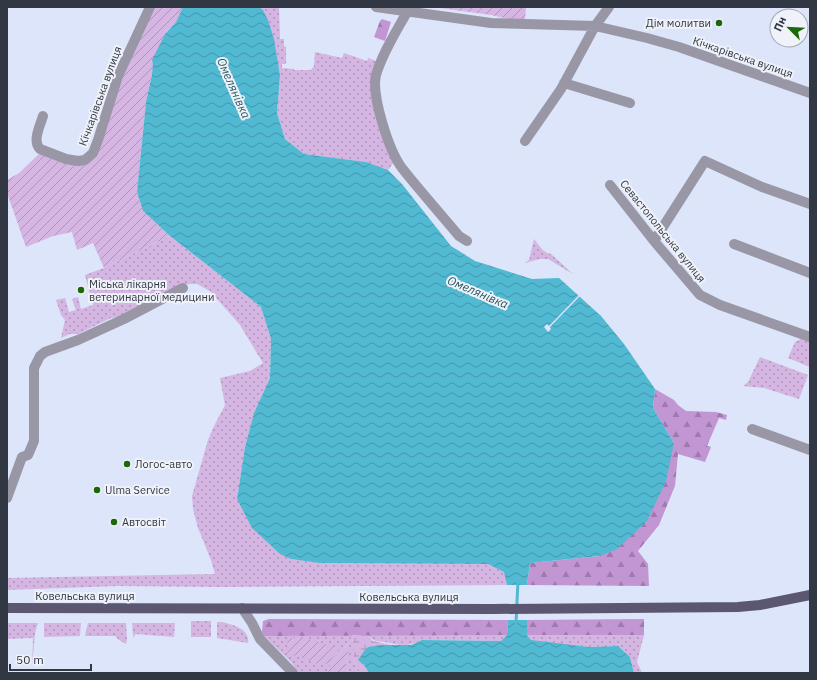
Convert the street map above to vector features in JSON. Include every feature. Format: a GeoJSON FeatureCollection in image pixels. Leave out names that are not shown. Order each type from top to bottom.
{"type":"FeatureCollection","features":[{"type":"Feature","properties":{"kind":"main road","name":"Ковельська вулиця"},"geometry":{"type":"LineString","coordinates":[[7,608],[540,609],[738,607],[760,605],[810,595]]}},
{"type":"Feature","properties":{"kind":"street","name":"Кічкарівська вулиця"},"geometry":{"type":"LineString","coordinates":[[43,116],[36,139],[37,146],[40,149],[72,160],[85,160],[90,157],[98,140],[118,76],[150,7]]}},
{"type":"Feature","properties":{"kind":"street","name":"Кічкарівська вулиця"},"geometry":{"type":"LineString","coordinates":[[376,7],[491,23],[595,26],[679,47],[810,93]]}},
{"type":"Feature","properties":{"kind":"street"},"geometry":{"type":"LineString","coordinates":[[525,141],[564,83],[595,26],[609,7]]}},
{"type":"Feature","properties":{"kind":"street"},"geometry":{"type":"LineString","coordinates":[[407,12],[390,43],[376,76],[375,86],[377,106],[392,150],[399,164],[459,236],[467,241]]}},
{"type":"Feature","properties":{"kind":"street"},"geometry":{"type":"LineString","coordinates":[[564,83],[630,102]]}},
{"type":"Feature","properties":{"kind":"street"},"geometry":{"type":"LineString","coordinates":[[654,241],[705,161],[762,187],[810,204]]}},
{"type":"Feature","properties":{"kind":"street","name":"Севастопольська вулиця"},"geometry":{"type":"LineString","coordinates":[[610,185],[654,241],[700,295],[720,305],[810,337]]}},
{"type":"Feature","properties":{"kind":"street"},"geometry":{"type":"LineString","coordinates":[[734,244],[810,273]]}},
{"type":"Feature","properties":{"kind":"street"},"geometry":{"type":"LineString","coordinates":[[7,498],[22,457],[28,455],[34,441],[34,368],[40,356],[51,349],[78,340],[124,319],[183,288]]}},
{"type":"Feature","properties":{"kind":"street"},"geometry":{"type":"LineString","coordinates":[[752,429],[810,450]]}},
{"type":"Feature","properties":{"kind":"street"},"geometry":{"type":"LineString","coordinates":[[242,608],[260,639],[293,673]]}},
{"type":"Feature","properties":{"kind":"green space"},"geometry":{"type":"Polygon","coordinates":[[[155,7],[183,7],[176,22],[167,31],[157,50],[146,102],[137,192],[143,211],[170,236],[104,268],[93,243],[77,250],[72,232],[53,236],[26,247],[7,193],[7,180],[19,173],[40,153],[87,164],[116,88],[155,7]]]}},
{"type":"Feature","properties":{"kind":"green space"},"geometry":{"type":"Polygon","coordinates":[[[259,7],[279,7],[280,39],[284,39],[284,46],[286,47],[286,64],[282,64],[282,68],[311,70],[314,66],[315,52],[342,58],[344,53],[367,61],[368,58],[376,61],[371,80],[394,162],[388,170],[366,162],[304,154],[285,139],[277,113],[280,76],[263,10],[259,7]]]}},
{"type":"Feature","properties":{"kind":"green space"},"geometry":{"type":"Polygon","coordinates":[[[433,7],[526,7],[525,20],[522,22],[491,15],[433,7]]]}},
{"type":"Feature","properties":{"kind":"green space"},"geometry":{"type":"Polygon","coordinates":[[[382,19],[391,22],[385,41],[374,37],[382,19]]]}},
{"type":"Feature","properties":{"kind":"green space"},"geometry":{"type":"Polygon","coordinates":[[[170,236],[261,307],[271,339],[270,378],[254,413],[245,447],[237,499],[291,559],[319,563],[488,564],[505,572],[507,585],[220,587],[117,586],[7,590],[7,578],[215,574],[198,528],[193,509],[192,496],[208,440],[225,405],[220,378],[250,371],[263,363],[240,325],[210,291],[197,284],[188,284],[122,317],[111,318],[78,334],[70,334],[61,338],[65,320],[61,315],[56,300],[65,298],[69,312],[76,310],[72,299],[78,297],[81,309],[93,305],[85,275],[104,268],[170,236]]]}},
{"type":"Feature","properties":{"kind":"green space"},"geometry":{"type":"Polygon","coordinates":[[[534,239],[543,250],[551,254],[573,274],[548,259],[540,259],[525,263],[529,260],[534,239]]]}},
{"type":"Feature","properties":{"kind":"green space"},"geometry":{"type":"Polygon","coordinates":[[[801,339],[810,341],[810,367],[788,358],[795,342],[801,339]]]}},
{"type":"Feature","properties":{"kind":"green space"},"geometry":{"type":"Polygon","coordinates":[[[760,357],[808,375],[799,399],[764,388],[743,386],[748,382],[760,357]]]}},
{"type":"Feature","properties":{"kind":"green space"},"geometry":{"type":"Polygon","coordinates":[[[655,389],[674,400],[686,411],[716,412],[727,415],[726,420],[719,418],[707,446],[711,447],[705,462],[678,454],[675,486],[659,525],[638,551],[648,564],[649,586],[527,585],[530,563],[600,556],[674,443],[653,408],[655,389]]]}},
{"type":"Feature","properties":{"kind":"green space"},"geometry":{"type":"Polygon","coordinates":[[[269,619],[508,620],[507,635],[264,636],[262,632],[263,621],[269,619]]]}},
{"type":"Feature","properties":{"kind":"green space"},"geometry":{"type":"Polygon","coordinates":[[[644,619],[644,635],[527,635],[527,620],[644,619]]]}},
{"type":"Feature","properties":{"kind":"green space"},"geometry":{"type":"Polygon","coordinates":[[[191,621],[211,621],[211,637],[191,637],[191,621]]]}},
{"type":"Feature","properties":{"kind":"green space"},"geometry":{"type":"Polygon","coordinates":[[[217,622],[226,623],[242,630],[246,633],[248,643],[217,638],[217,622]]]}},
{"type":"Feature","properties":{"kind":"green space"},"geometry":{"type":"Polygon","coordinates":[[[7,623],[38,623],[35,633],[32,667],[33,638],[7,639],[7,623]]]}},
{"type":"Feature","properties":{"kind":"green space"},"geometry":{"type":"Polygon","coordinates":[[[44,623],[81,623],[80,636],[44,637],[44,623]]]}},
{"type":"Feature","properties":{"kind":"green space"},"geometry":{"type":"Polygon","coordinates":[[[88,623],[126,623],[126,644],[115,636],[85,636],[88,623]]]}},
{"type":"Feature","properties":{"kind":"green space"},"geometry":{"type":"Polygon","coordinates":[[[132,623],[175,623],[174,637],[135,634],[134,638],[132,623]]]}},
{"type":"Feature","properties":{"kind":"green space"},"geometry":{"type":"Polygon","coordinates":[[[352,635],[354,640],[354,662],[359,673],[348,673],[346,664],[349,642],[330,666],[328,673],[299,673],[291,662],[264,636],[352,635]]]}},
{"type":"Feature","properties":{"kind":"green space"},"geometry":{"type":"Polygon","coordinates":[[[352,635],[367,635],[373,641],[396,646],[380,645],[364,665],[369,673],[359,673],[354,662],[354,640],[352,635]]]}},
{"type":"Feature","properties":{"kind":"green space"},"geometry":{"type":"Polygon","coordinates":[[[367,635],[507,635],[501,641],[422,640],[403,645],[377,641],[367,635]]]}},
{"type":"Feature","properties":{"kind":"green space"},"geometry":{"type":"Polygon","coordinates":[[[527,635],[644,635],[637,662],[642,673],[634,673],[630,657],[618,646],[589,647],[539,642],[531,640],[527,635]]]}},
{"type":"Feature","properties":{"kind":"green space"},"geometry":{"type":"Polygon","coordinates":[[[288,638],[303,638],[340,648],[328,663],[320,665],[286,652],[288,638]]]}},
{"type":"Feature","properties":{"kind":"green space"},"geometry":{"type":"Polygon","coordinates":[[[350,641],[346,664],[348,673],[328,673],[330,666],[350,641]]]}},
{"type":"Feature","properties":{"kind":"water"},"geometry":{"type":"Polygon","coordinates":[[[183,7],[259,7],[263,10],[274,39],[280,76],[277,113],[285,139],[304,154],[366,162],[388,170],[402,184],[451,246],[475,261],[532,279],[559,278],[601,316],[624,344],[655,389],[653,408],[674,443],[666,481],[647,521],[617,549],[600,556],[530,563],[527,585],[507,585],[504,572],[488,564],[319,563],[291,559],[280,554],[252,528],[237,499],[245,447],[254,413],[270,378],[271,339],[261,307],[170,236],[143,211],[137,192],[146,102],[152,74],[152,60],[165,34],[176,22],[183,7]]]}},
{"type":"Feature","properties":{"kind":"water"},"geometry":{"type":"Polygon","coordinates":[[[508,620],[527,620],[527,635],[531,640],[589,647],[618,646],[630,657],[634,673],[369,673],[364,665],[358,660],[368,647],[380,645],[411,645],[422,640],[501,641],[507,635],[508,620]]]}},
{"type":"Feature","properties":{"kind":"pier"},"geometry":{"type":"Polygon","coordinates":[[[580,294],[581,295],[550,327],[551,329],[548,332],[544,327],[547,324],[549,326],[580,294]]]}},
{"type":"Feature","properties":{"kind":"waterway","name":"Омелянівка"},"geometry":{"type":"LineString","coordinates":[[516,623],[518,581]]}},
{"type":"Feature","properties":{"kind":"place","name":"Дім молитви"},"geometry":{"type":"Point","coordinates":[719,23]}},
{"type":"Feature","properties":{"kind":"place","name":"Міська лікарня ветеринарної медицини"},"geometry":{"type":"Point","coordinates":[81,290]}},
{"type":"Feature","properties":{"kind":"place","name":"Логос-авто"},"geometry":{"type":"Point","coordinates":[127,464]}},
{"type":"Feature","properties":{"kind":"place","name":"Ulma Service"},"geometry":{"type":"Point","coordinates":[97,490]}},
{"type":"Feature","properties":{"kind":"place","name":"Автосвіт"},"geometry":{"type":"Point","coordinates":[114,522]}}]}
